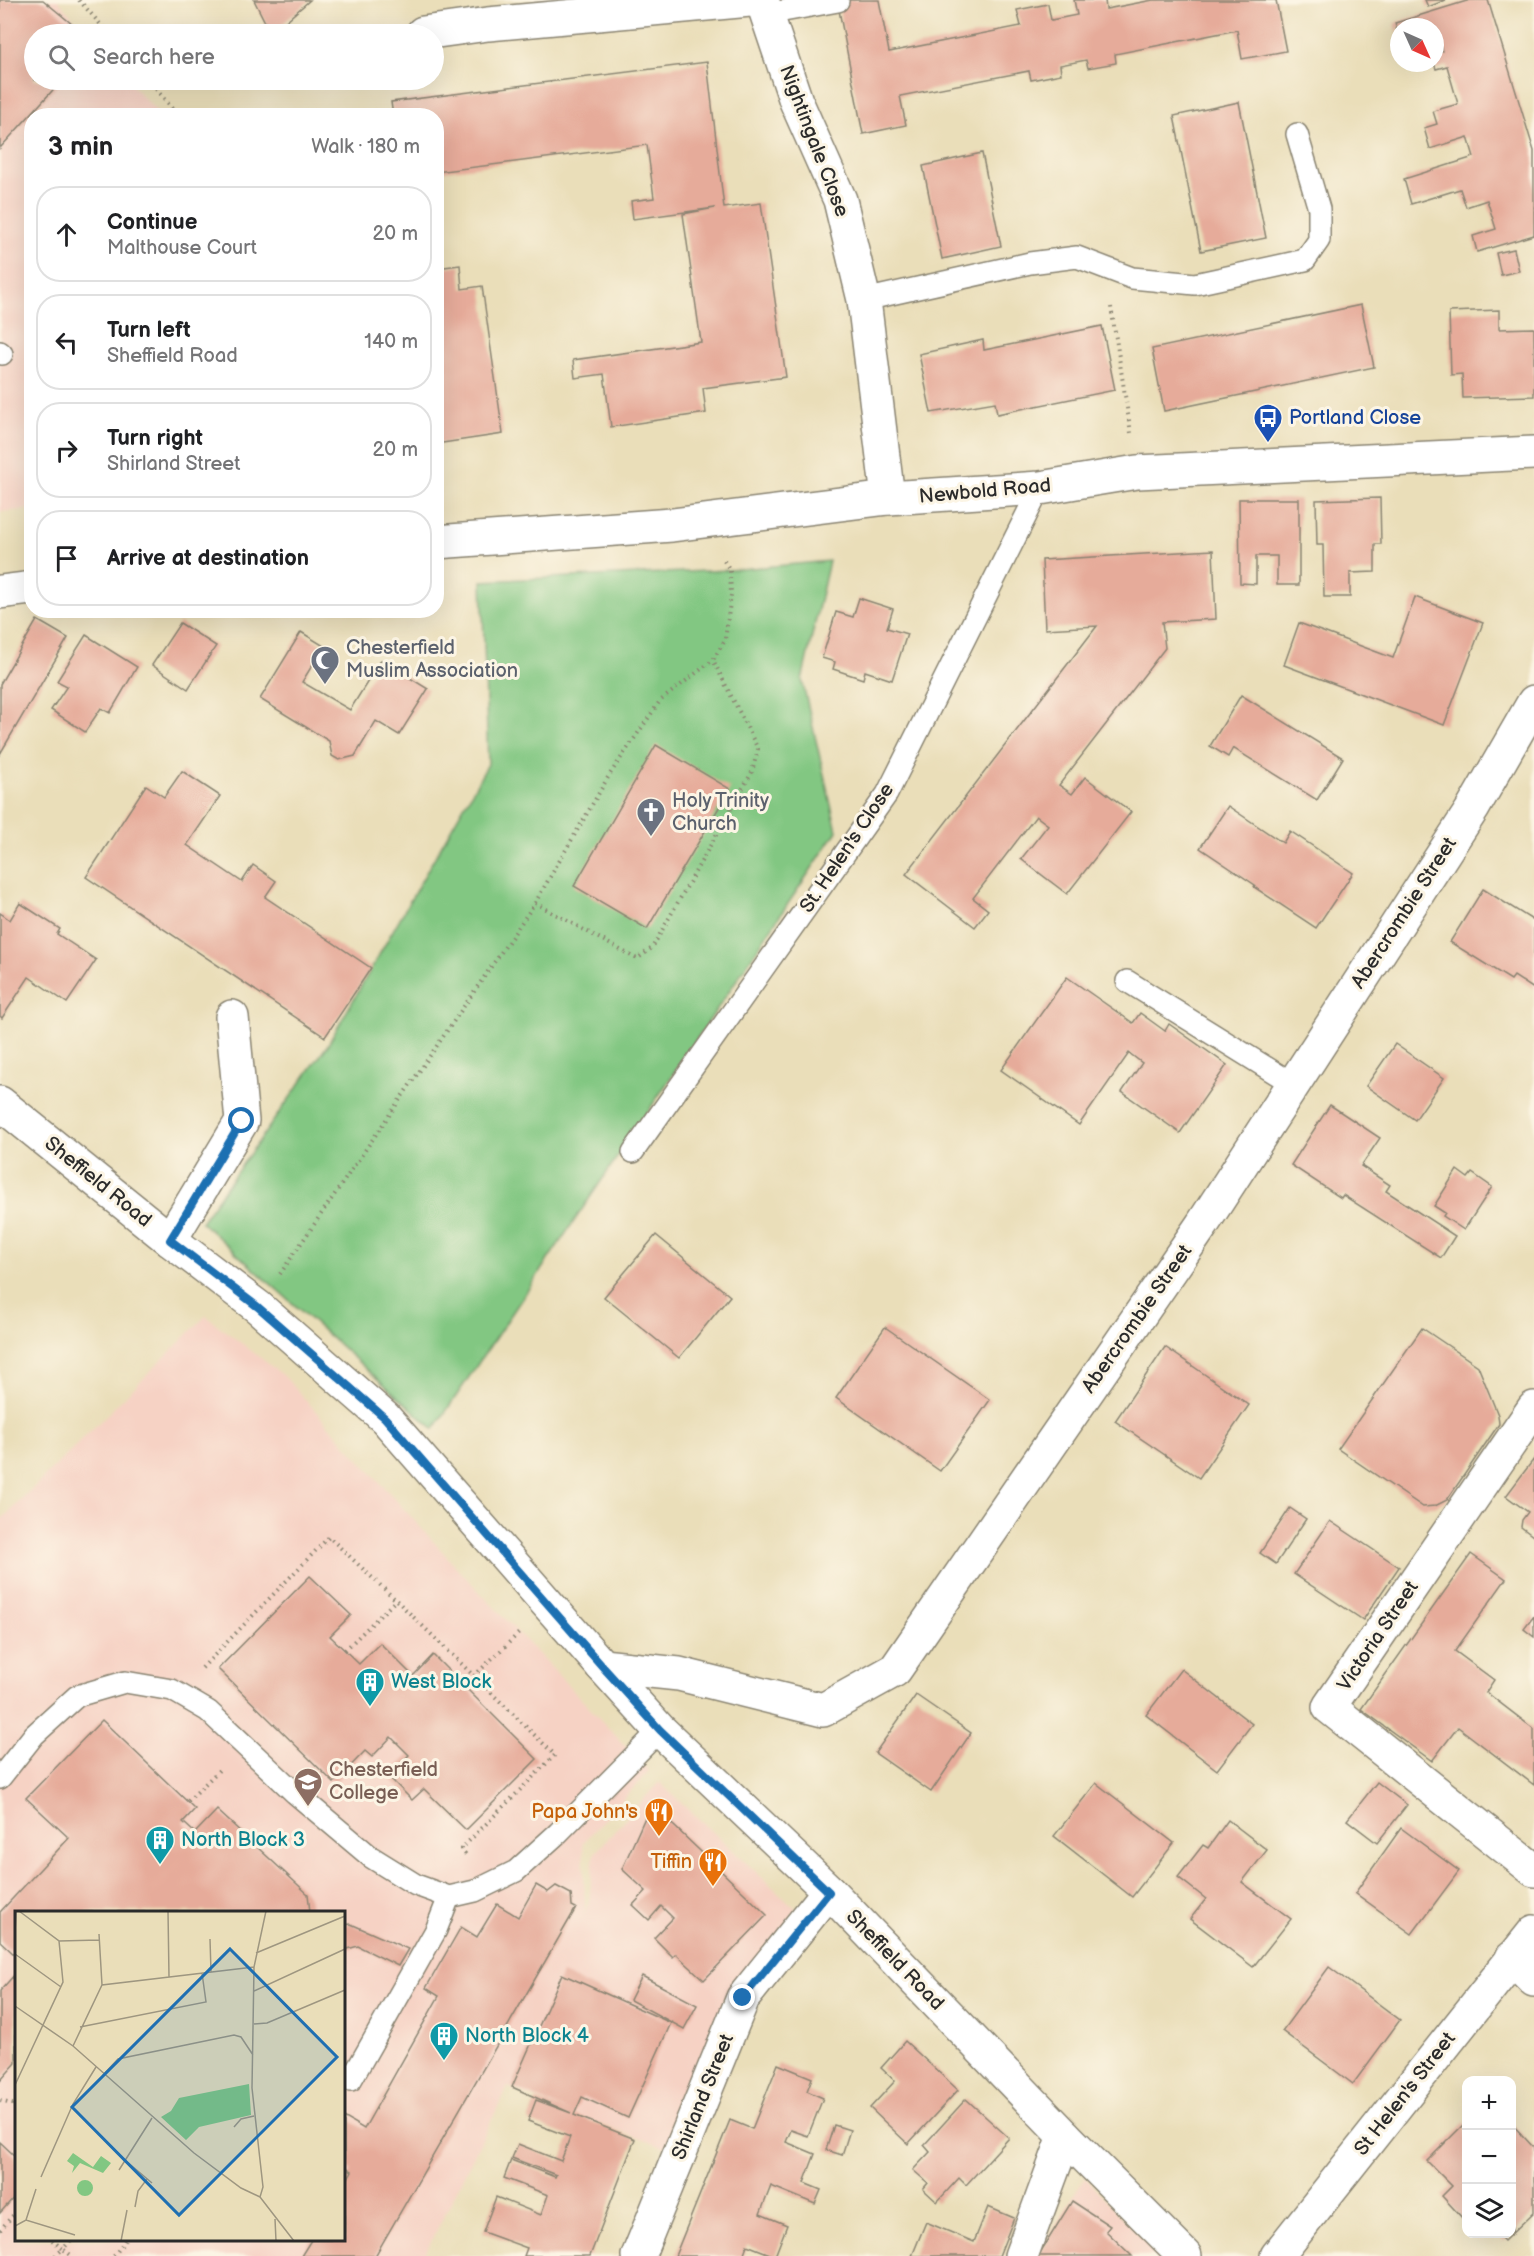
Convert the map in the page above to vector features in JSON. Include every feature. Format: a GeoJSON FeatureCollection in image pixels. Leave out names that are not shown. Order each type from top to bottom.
{"type":"FeatureCollection","features":[{"type":"Feature","properties":{"kind":"street"},"geometry":{"type":"LineString","coordinates":[[444,26],[486,12],[760,5]]}},
{"type":"Feature","properties":{"kind":"street","name":"Nightingale Close"},"geometry":{"type":"LineString","coordinates":[[760,5],[796,101],[840,200],[864,300],[888,498]]}},
{"type":"Feature","properties":{"kind":"street","name":"Newbold Road"},"geometry":{"type":"LineString","coordinates":[[444,541],[672,525],[888,498],[1040,488],[1137,472],[1534,453]]}},
{"type":"Feature","properties":{"kind":"street"},"geometry":{"type":"LineString","coordinates":[[0,592],[24,589]]}},
{"type":"Feature","properties":{"kind":"street","name":"Abercrombie Street"},"geometry":{"type":"LineString","coordinates":[[602,1666],[679,1674],[823,1710],[895,1670],[1202,1225],[1473,808],[1534,702]]}},
{"type":"Feature","properties":{"kind":"street"},"geometry":{"type":"LineString","coordinates":[[170,1240],[242,1121],[232,1017]]}},
{"type":"Feature","properties":{"kind":"street","name":"Sheffield Road"},"geometry":{"type":"LineString","coordinates":[[0,1103],[170,1240],[258,1307],[385,1418],[660,1730],[829,1892],[1065,2136],[1185,2256]]}},
{"type":"Feature","properties":{"kind":"street","name":"Victoria Street"},"geometry":{"type":"LineString","coordinates":[[1534,1408],[1329,1707],[1534,1870]]}},
{"type":"Feature","properties":{"kind":"street","name":"Shirland Street"},"geometry":{"type":"LineString","coordinates":[[638,2256],[743,1998],[829,1892]]}},
{"type":"Feature","properties":{"kind":"street","name":"St Helen's Street"},"geometry":{"type":"LineString","coordinates":[[1277,2256],[1523,1969],[1534,1932]]}},
{"type":"Feature","properties":{"kind":"street"},"geometry":{"type":"LineString","coordinates":[[1021,2256],[1065,2136]]}},
{"type":"Feature","properties":{"kind":"lane"},"geometry":{"type":"LineString","coordinates":[[760,5],[838,1]]}},
{"type":"Feature","properties":{"kind":"lane"},"geometry":{"type":"LineString","coordinates":[[864,300],[1030,263],[1077,257],[1132,279],[1196,284],[1305,260],[1319,240],[1319,209],[1297,134]]}},
{"type":"Feature","properties":{"kind":"lane","name":"St. Helen's Close"},"geometry":{"type":"LineString","coordinates":[[633,1152],[888,794],[1040,488]]}},
{"type":"Feature","properties":{"kind":"lane"},"geometry":{"type":"LineString","coordinates":[[1127,981],[1293,1084]]}},
{"type":"Feature","properties":{"kind":"lane"},"geometry":{"type":"LineString","coordinates":[[0,1778],[34,1735],[77,1696],[125,1682],[172,1690],[208,1711],[295,1793],[371,1857],[416,1885],[449,1897],[476,1891],[516,1871],[558,1833],[660,1730]]}},
{"type":"Feature","properties":{"kind":"lane"},"geometry":{"type":"LineString","coordinates":[[351,2080],[436,1930],[449,1897]]}},
{"type":"Feature","properties":{"kind":"path"},"geometry":{"type":"LineString","coordinates":[[79,0],[100,24]]}},
{"type":"Feature","properties":{"kind":"path"},"geometry":{"type":"LineString","coordinates":[[157,90],[172,108]]}},
{"type":"Feature","properties":{"kind":"path"},"geometry":{"type":"LineString","coordinates":[[1105,268],[1130,430]]}},
{"type":"Feature","properties":{"kind":"path"},"geometry":{"type":"LineString","coordinates":[[258,1307],[535,903],[610,774],[660,701],[713,660],[725,640],[732,595],[730,570],[719,554],[672,525]]}},
{"type":"Feature","properties":{"kind":"path"},"geometry":{"type":"LineString","coordinates":[[535,903],[638,959],[652,948],[752,772],[758,749],[713,660]]}},
{"type":"Feature","properties":{"kind":"path"},"geometry":{"type":"LineString","coordinates":[[200,1706],[221,1684],[201,1667],[329,1537],[555,1755],[461,1849],[473,1862]]}},
{"type":"Feature","properties":{"kind":"path"},"geometry":{"type":"LineString","coordinates":[[345,1650],[396,1600]]}},
{"type":"Feature","properties":{"kind":"path"},"geometry":{"type":"LineString","coordinates":[[474,1676],[549,1606]]}},
{"type":"Feature","properties":{"kind":"path"},"geometry":{"type":"LineString","coordinates":[[188,1801],[244,1745]]}},
{"type":"Feature","properties":{"kind":"path"},"geometry":{"type":"LineString","coordinates":[[0,2101],[15,2105]]}},
{"type":"Feature","properties":{"kind":"path"},"geometry":{"type":"LineString","coordinates":[[0,2230],[15,2213]]}},
{"type":"Feature","properties":{"kind":"path"},"geometry":{"type":"LineString","coordinates":[[53,2241],[72,2256]]}},
{"type":"Feature","properties":{"kind":"path"},"geometry":{"type":"LineString","coordinates":[[55,2256],[70,2241]]}},
{"type":"Feature","properties":{"kind":"path"},"geometry":{"type":"LineString","coordinates":[[114,2256],[124,2241]]}},
{"type":"Feature","properties":{"kind":"shaded area"},"geometry":{"type":"Polygon","coordinates":[[[0,0],[58,0],[78,24],[24,24],[24,90],[136,90],[153,108],[24,108],[24,510],[0,512],[0,0]]]}},
{"type":"Feature","properties":{"kind":"shaded area","name":"Chesterfield College"},"geometry":{"type":"Polygon","coordinates":[[[206,1316],[284,1376],[459,1570],[649,1771],[583,1843],[585,1910],[581,1922],[589,1902],[594,1854],[659,1782],[807,1919],[743,1998],[680,2153],[574,2115],[508,2087],[424,2256],[0,2256],[0,1521],[206,1316]]]}},
{"type":"Feature","properties":{"kind":"shaded area"},"geometry":{"type":"Polygon","coordinates":[[[1085,2177],[1159,2256],[1038,2256],[1085,2177]]]}},
{"type":"Feature","properties":{"kind":"green space"},"geometry":{"type":"Polygon","coordinates":[[[829,561],[802,680],[837,831],[434,1429],[201,1222],[327,1046],[488,764],[482,581],[730,570],[829,561]]]}},
{"type":"Feature","properties":{"kind":"building"},"geometry":{"type":"Polygon","coordinates":[[[0,0],[43,0],[72,24],[24,24],[24,90],[53,90],[36,108],[24,108],[24,122],[0,148],[0,0]]]}},
{"type":"Feature","properties":{"kind":"building"},"geometry":{"type":"Polygon","coordinates":[[[254,0],[310,0],[282,24],[266,24],[254,0]]]}},
{"type":"Feature","properties":{"kind":"building"},"geometry":{"type":"Polygon","coordinates":[[[837,0],[879,0],[889,52],[1021,26],[1017,10],[1048,4],[1051,20],[1077,15],[1074,0],[1105,0],[1106,9],[1153,0],[1276,0],[1286,51],[1242,59],[1237,30],[1115,54],[1116,63],[1088,68],[1086,60],[1060,65],[1061,74],[1031,80],[1029,71],[900,96],[906,125],[863,134],[837,0]]]}},
{"type":"Feature","properties":{"kind":"building"},"geometry":{"type":"Polygon","coordinates":[[[1425,0],[1446,0],[1428,7],[1425,0]]]}},
{"type":"Feature","properties":{"kind":"building"},"geometry":{"type":"Polygon","coordinates":[[[1470,0],[1488,0],[1534,151],[1534,235],[1477,252],[1473,236],[1496,229],[1487,200],[1466,207],[1460,189],[1411,204],[1404,179],[1474,157],[1468,137],[1430,149],[1424,128],[1437,124],[1433,111],[1458,104],[1447,66],[1444,67],[1444,18],[1411,18],[1470,0]]]}},
{"type":"Feature","properties":{"kind":"building"},"geometry":{"type":"Polygon","coordinates":[[[707,62],[724,208],[761,203],[786,377],[703,388],[706,413],[611,427],[604,374],[575,378],[573,360],[701,342],[683,214],[715,208],[633,219],[631,201],[654,198],[647,145],[444,171],[444,108],[392,108],[391,102],[707,62]]]}},
{"type":"Feature","properties":{"kind":"building"},"geometry":{"type":"Polygon","coordinates":[[[1239,102],[1266,238],[1201,251],[1174,116],[1239,102]]]}},
{"type":"Feature","properties":{"kind":"building"},"geometry":{"type":"Polygon","coordinates":[[[982,153],[1001,246],[942,259],[923,166],[982,153]]]}},
{"type":"Feature","properties":{"kind":"building"},"geometry":{"type":"Polygon","coordinates":[[[1514,249],[1519,271],[1501,275],[1496,253],[1514,249]]]}},
{"type":"Feature","properties":{"kind":"building"},"geometry":{"type":"Polygon","coordinates":[[[460,265],[462,289],[482,286],[503,434],[444,443],[444,267],[460,265]]]}},
{"type":"Feature","properties":{"kind":"building"},"geometry":{"type":"Polygon","coordinates":[[[1361,305],[1374,367],[1164,411],[1152,349],[1361,305]]]}},
{"type":"Feature","properties":{"kind":"building"},"geometry":{"type":"Polygon","coordinates":[[[1499,310],[1499,329],[1534,328],[1534,396],[1463,398],[1462,374],[1451,375],[1449,312],[1499,310]]]}},
{"type":"Feature","properties":{"kind":"building"},"geometry":{"type":"Polygon","coordinates":[[[1102,326],[1115,390],[997,414],[995,402],[931,413],[919,354],[983,340],[984,350],[1102,326]]]}},
{"type":"Feature","properties":{"kind":"building"},"geometry":{"type":"Polygon","coordinates":[[[1380,498],[1381,544],[1375,544],[1375,572],[1350,573],[1350,597],[1324,597],[1323,545],[1317,545],[1316,500],[1380,498]]]}},
{"type":"Feature","properties":{"kind":"building"},"geometry":{"type":"Polygon","coordinates":[[[1239,499],[1299,499],[1299,585],[1277,585],[1277,556],[1256,556],[1256,584],[1240,583],[1239,499]]]}},
{"type":"Feature","properties":{"kind":"building"},"geometry":{"type":"Polygon","coordinates":[[[1213,550],[1216,619],[1162,622],[1165,648],[1059,785],[1072,794],[1085,777],[1131,812],[1067,894],[1021,859],[1048,825],[1036,816],[973,898],[988,910],[975,927],[906,874],[1097,626],[1045,629],[1042,560],[1213,550]]]}},
{"type":"Feature","properties":{"kind":"building"},"geometry":{"type":"Polygon","coordinates":[[[1415,597],[1483,623],[1444,725],[1284,665],[1299,623],[1393,658],[1415,597]]]}},
{"type":"Feature","properties":{"kind":"building"},"geometry":{"type":"Polygon","coordinates":[[[859,598],[893,609],[887,628],[907,634],[892,680],[865,671],[863,679],[833,669],[835,662],[822,658],[836,612],[853,617],[859,598]]]}},
{"type":"Feature","properties":{"kind":"building"},"geometry":{"type":"Polygon","coordinates":[[[37,620],[68,638],[0,754],[0,684],[37,620]]]}},
{"type":"Feature","properties":{"kind":"building"},"geometry":{"type":"Polygon","coordinates":[[[180,623],[216,646],[188,689],[152,665],[180,623]]]}},
{"type":"Feature","properties":{"kind":"building"},"geometry":{"type":"Polygon","coordinates":[[[301,632],[324,646],[302,682],[350,710],[381,660],[428,689],[399,735],[376,721],[355,756],[339,760],[332,756],[329,741],[260,699],[301,632]]]}},
{"type":"Feature","properties":{"kind":"building"},"geometry":{"type":"Polygon","coordinates":[[[86,635],[137,667],[110,713],[101,708],[85,732],[51,710],[67,686],[57,681],[86,635]]]}},
{"type":"Feature","properties":{"kind":"building"},"geometry":{"type":"Polygon","coordinates":[[[1241,695],[1343,758],[1317,800],[1233,748],[1228,757],[1210,746],[1241,695]]]}},
{"type":"Feature","properties":{"kind":"building","name":"Holy Trinity Church"},"geometry":{"type":"Polygon","coordinates":[[[656,745],[730,789],[647,929],[574,886],[656,745]]]}},
{"type":"Feature","properties":{"kind":"building"},"geometry":{"type":"Polygon","coordinates":[[[182,771],[220,796],[187,845],[242,882],[253,865],[276,881],[265,897],[371,968],[325,1037],[86,877],[146,785],[164,797],[182,771]]]}},
{"type":"Feature","properties":{"kind":"building"},"geometry":{"type":"Polygon","coordinates":[[[1228,806],[1283,843],[1290,831],[1353,873],[1316,928],[1200,848],[1228,806]]]}},
{"type":"Feature","properties":{"kind":"building"},"geometry":{"type":"Polygon","coordinates":[[[1483,889],[1534,921],[1534,989],[1514,976],[1511,980],[1450,942],[1483,889]]]}},
{"type":"Feature","properties":{"kind":"building"},"geometry":{"type":"Polygon","coordinates":[[[20,903],[60,929],[57,934],[96,960],[67,1003],[29,977],[2,1018],[0,1016],[0,913],[10,920],[20,903]]]}},
{"type":"Feature","properties":{"kind":"building"},"geometry":{"type":"Polygon","coordinates":[[[1067,977],[1133,1023],[1140,1013],[1165,1031],[1169,1024],[1227,1065],[1180,1133],[1122,1092],[1142,1063],[1129,1053],[1079,1125],[1001,1070],[1067,977]]]}},
{"type":"Feature","properties":{"kind":"building"},"geometry":{"type":"Polygon","coordinates":[[[1395,1044],[1444,1078],[1415,1120],[1366,1086],[1395,1044]]]}},
{"type":"Feature","properties":{"kind":"building"},"geometry":{"type":"Polygon","coordinates":[[[1330,1105],[1380,1138],[1361,1166],[1390,1185],[1386,1191],[1455,1236],[1441,1258],[1343,1195],[1341,1198],[1291,1165],[1330,1105]]]}},
{"type":"Feature","properties":{"kind":"building"},"geometry":{"type":"Polygon","coordinates":[[[1457,1170],[1468,1178],[1472,1173],[1492,1187],[1464,1230],[1443,1216],[1445,1213],[1434,1206],[1457,1170]]]}},
{"type":"Feature","properties":{"kind":"building"},"geometry":{"type":"Polygon","coordinates":[[[656,1235],[730,1296],[679,1358],[604,1297],[656,1235]]]}},
{"type":"Feature","properties":{"kind":"building"},"geometry":{"type":"Polygon","coordinates":[[[885,1327],[990,1400],[940,1471],[836,1398],[885,1327]]]}},
{"type":"Feature","properties":{"kind":"building"},"geometry":{"type":"Polygon","coordinates":[[[1422,1328],[1478,1366],[1498,1415],[1499,1424],[1447,1500],[1435,1506],[1423,1507],[1338,1449],[1422,1328]]]}},
{"type":"Feature","properties":{"kind":"building"},"geometry":{"type":"Polygon","coordinates":[[[1165,1347],[1249,1405],[1199,1478],[1115,1421],[1165,1347]]]}},
{"type":"Feature","properties":{"kind":"building"},"geometry":{"type":"Polygon","coordinates":[[[1534,1459],[1533,1536],[1521,1527],[1522,1520],[1528,1512],[1506,1496],[1534,1459]]]}},
{"type":"Feature","properties":{"kind":"building"},"geometry":{"type":"Polygon","coordinates":[[[1290,1508],[1306,1519],[1276,1564],[1260,1553],[1290,1508]]]}},
{"type":"Feature","properties":{"kind":"building"},"geometry":{"type":"Polygon","coordinates":[[[1330,1521],[1399,1567],[1363,1620],[1294,1574],[1330,1521]]]}},
{"type":"Feature","properties":{"kind":"building"},"geometry":{"type":"Polygon","coordinates":[[[1471,1554],[1506,1579],[1455,1651],[1494,1680],[1486,1692],[1534,1729],[1534,1785],[1458,1727],[1432,1761],[1361,1709],[1471,1554]]]}},
{"type":"Feature","properties":{"kind":"building","name":"West Block"},"geometry":{"type":"Polygon","coordinates":[[[310,1576],[351,1615],[330,1636],[359,1664],[380,1643],[413,1676],[433,1655],[537,1759],[466,1830],[424,1789],[412,1800],[388,1776],[409,1755],[391,1737],[372,1757],[365,1751],[334,1783],[218,1669],[310,1576]]]}},
{"type":"Feature","properties":{"kind":"building"},"geometry":{"type":"Polygon","coordinates":[[[1534,1616],[1534,1637],[1524,1629],[1534,1616]]]}},
{"type":"Feature","properties":{"kind":"building"},"geometry":{"type":"Polygon","coordinates":[[[1181,1669],[1252,1724],[1217,1770],[1146,1715],[1181,1669]]]}},
{"type":"Feature","properties":{"kind":"building"},"geometry":{"type":"Polygon","coordinates":[[[916,1695],[971,1733],[931,1792],[875,1753],[916,1695]]]}},
{"type":"Feature","properties":{"kind":"building","name":"North Block 3"},"geometry":{"type":"Polygon","coordinates":[[[102,1720],[195,1809],[183,1822],[195,1833],[217,1810],[308,1894],[310,1911],[15,1911],[15,1955],[0,1941],[0,1912],[69,1838],[26,1798],[102,1720]]]}},
{"type":"Feature","properties":{"kind":"building"},"geometry":{"type":"Polygon","coordinates":[[[1377,1782],[1407,1805],[1377,1843],[1347,1820],[1377,1782]]]}},
{"type":"Feature","properties":{"kind":"building"},"geometry":{"type":"Polygon","coordinates":[[[1096,1783],[1174,1843],[1132,1897],[1054,1836],[1096,1783]]]}},
{"type":"Feature","properties":{"kind":"building"},"geometry":{"type":"Polygon","coordinates":[[[651,1804],[767,1915],[704,1980],[676,1954],[673,1957],[654,1938],[673,1918],[661,1906],[649,1920],[633,1905],[646,1891],[622,1869],[651,1804]]]}},
{"type":"Feature","properties":{"kind":"building"},"geometry":{"type":"Polygon","coordinates":[[[1228,1820],[1267,1850],[1242,1882],[1291,1919],[1253,1967],[1190,1919],[1206,1899],[1178,1877],[1203,1845],[1208,1848],[1228,1820]]]}},
{"type":"Feature","properties":{"kind":"building"},"geometry":{"type":"Polygon","coordinates":[[[1401,1828],[1459,1871],[1412,1934],[1355,1893],[1401,1828]]]}},
{"type":"Feature","properties":{"kind":"building","name":"North Block 4"},"geometry":{"type":"Polygon","coordinates":[[[536,1885],[548,1892],[556,1886],[571,1894],[572,1906],[576,1908],[375,2256],[301,2256],[310,2241],[345,2241],[345,2183],[352,2171],[345,2167],[345,2118],[364,2129],[439,1996],[426,1988],[461,1927],[477,1937],[497,1904],[518,1917],[536,1885]]]}},
{"type":"Feature","properties":{"kind":"building"},"geometry":{"type":"Polygon","coordinates":[[[351,1924],[408,1949],[398,1966],[358,1946],[345,1950],[345,1925],[351,1924]]]}},
{"type":"Feature","properties":{"kind":"building"},"geometry":{"type":"Polygon","coordinates":[[[1329,1967],[1400,2020],[1353,2084],[1282,2031],[1329,1967]]]}},
{"type":"Feature","properties":{"kind":"building"},"geometry":{"type":"Polygon","coordinates":[[[15,1974],[15,2064],[0,2081],[0,1991],[15,1974]]]}},
{"type":"Feature","properties":{"kind":"building"},"geometry":{"type":"Polygon","coordinates":[[[562,1974],[671,2023],[628,2118],[582,2097],[574,2115],[635,2139],[590,2256],[524,2256],[527,2248],[483,2232],[496,2197],[541,2215],[548,2195],[504,2178],[511,2160],[555,2177],[556,2175],[512,2158],[518,2144],[561,2161],[570,2137],[528,2121],[536,2100],[571,2113],[512,2087],[562,1974]]]}},
{"type":"Feature","properties":{"kind":"building"},"geometry":{"type":"Polygon","coordinates":[[[642,1976],[697,2005],[684,2029],[630,2000],[642,1976]]]}},
{"type":"Feature","properties":{"kind":"building"},"geometry":{"type":"Polygon","coordinates":[[[905,2041],[958,2090],[908,2144],[870,2108],[895,2081],[881,2068],[905,2041]]]}},
{"type":"Feature","properties":{"kind":"building"},"geometry":{"type":"Polygon","coordinates":[[[778,2064],[812,2078],[807,2091],[823,2098],[808,2136],[791,2130],[786,2142],[815,2154],[804,2183],[821,2190],[815,2204],[771,2186],[760,2214],[787,2225],[775,2256],[747,2245],[743,2256],[675,2256],[730,2120],[752,2129],[778,2064]]]}},
{"type":"Feature","properties":{"kind":"building"},"geometry":{"type":"Polygon","coordinates":[[[966,2099],[1009,2138],[966,2185],[959,2178],[937,2202],[923,2189],[928,2183],[913,2170],[930,2152],[924,2145],[966,2099]]]}},
{"type":"Feature","properties":{"kind":"building"},"geometry":{"type":"Polygon","coordinates":[[[834,2125],[850,2130],[842,2155],[826,2150],[834,2125]]]}},
{"type":"Feature","properties":{"kind":"building"},"geometry":{"type":"Polygon","coordinates":[[[1462,2126],[1462,2218],[1442,2196],[1452,2186],[1427,2161],[1462,2126]]]}},
{"type":"Feature","properties":{"kind":"building"},"geometry":{"type":"Polygon","coordinates":[[[1516,2128],[1534,2148],[1534,2212],[1516,2229],[1516,2128]]]}},
{"type":"Feature","properties":{"kind":"building"},"geometry":{"type":"Polygon","coordinates":[[[0,2142],[15,2156],[15,2196],[0,2213],[0,2142]]]}},
{"type":"Feature","properties":{"kind":"building"},"geometry":{"type":"Polygon","coordinates":[[[1072,2201],[1110,2226],[1106,2231],[1132,2256],[1038,2256],[1072,2201]]]}},
{"type":"Feature","properties":{"kind":"building"},"geometry":{"type":"Polygon","coordinates":[[[988,2207],[1014,2218],[999,2256],[912,2256],[926,2222],[974,2242],[988,2207]]]}},
{"type":"Feature","properties":{"kind":"place","name":"Portland Close"},"geometry":{"type":"Point","coordinates":[1268,444]}},
{"type":"Feature","properties":{"kind":"place","name":"Chesterfield Muslim Association"},"geometry":{"type":"Point","coordinates":[325,686]}},
{"type":"Feature","properties":{"kind":"place","name":"Holy Trinity Church"},"geometry":{"type":"Point","coordinates":[651,838]}},
{"type":"Feature","properties":{"kind":"place","name":"West Block"},"geometry":{"type":"Point","coordinates":[370,1708]}},
{"type":"Feature","properties":{"kind":"place","name":"Chesterfield College"},"geometry":{"type":"Point","coordinates":[308,1808]}},
{"type":"Feature","properties":{"kind":"place","name":"Papa John's"},"geometry":{"type":"Point","coordinates":[659,1838]}},
{"type":"Feature","properties":{"kind":"place","name":"North Block 3"},"geometry":{"type":"Point","coordinates":[160,1866]}},
{"type":"Feature","properties":{"kind":"place","name":"Tiffin"},"geometry":{"type":"Point","coordinates":[713,1888]}},
{"type":"Feature","properties":{"kind":"place","name":"North Block 4"},"geometry":{"type":"Point","coordinates":[444,2062]}},
{"type":"Feature","properties":{"kind":"route"},"geometry":{"type":"LineString","coordinates":[[242,1121],[170,1240],[258,1307],[385,1418],[660,1730],[829,1892],[743,1998]]}}]}
